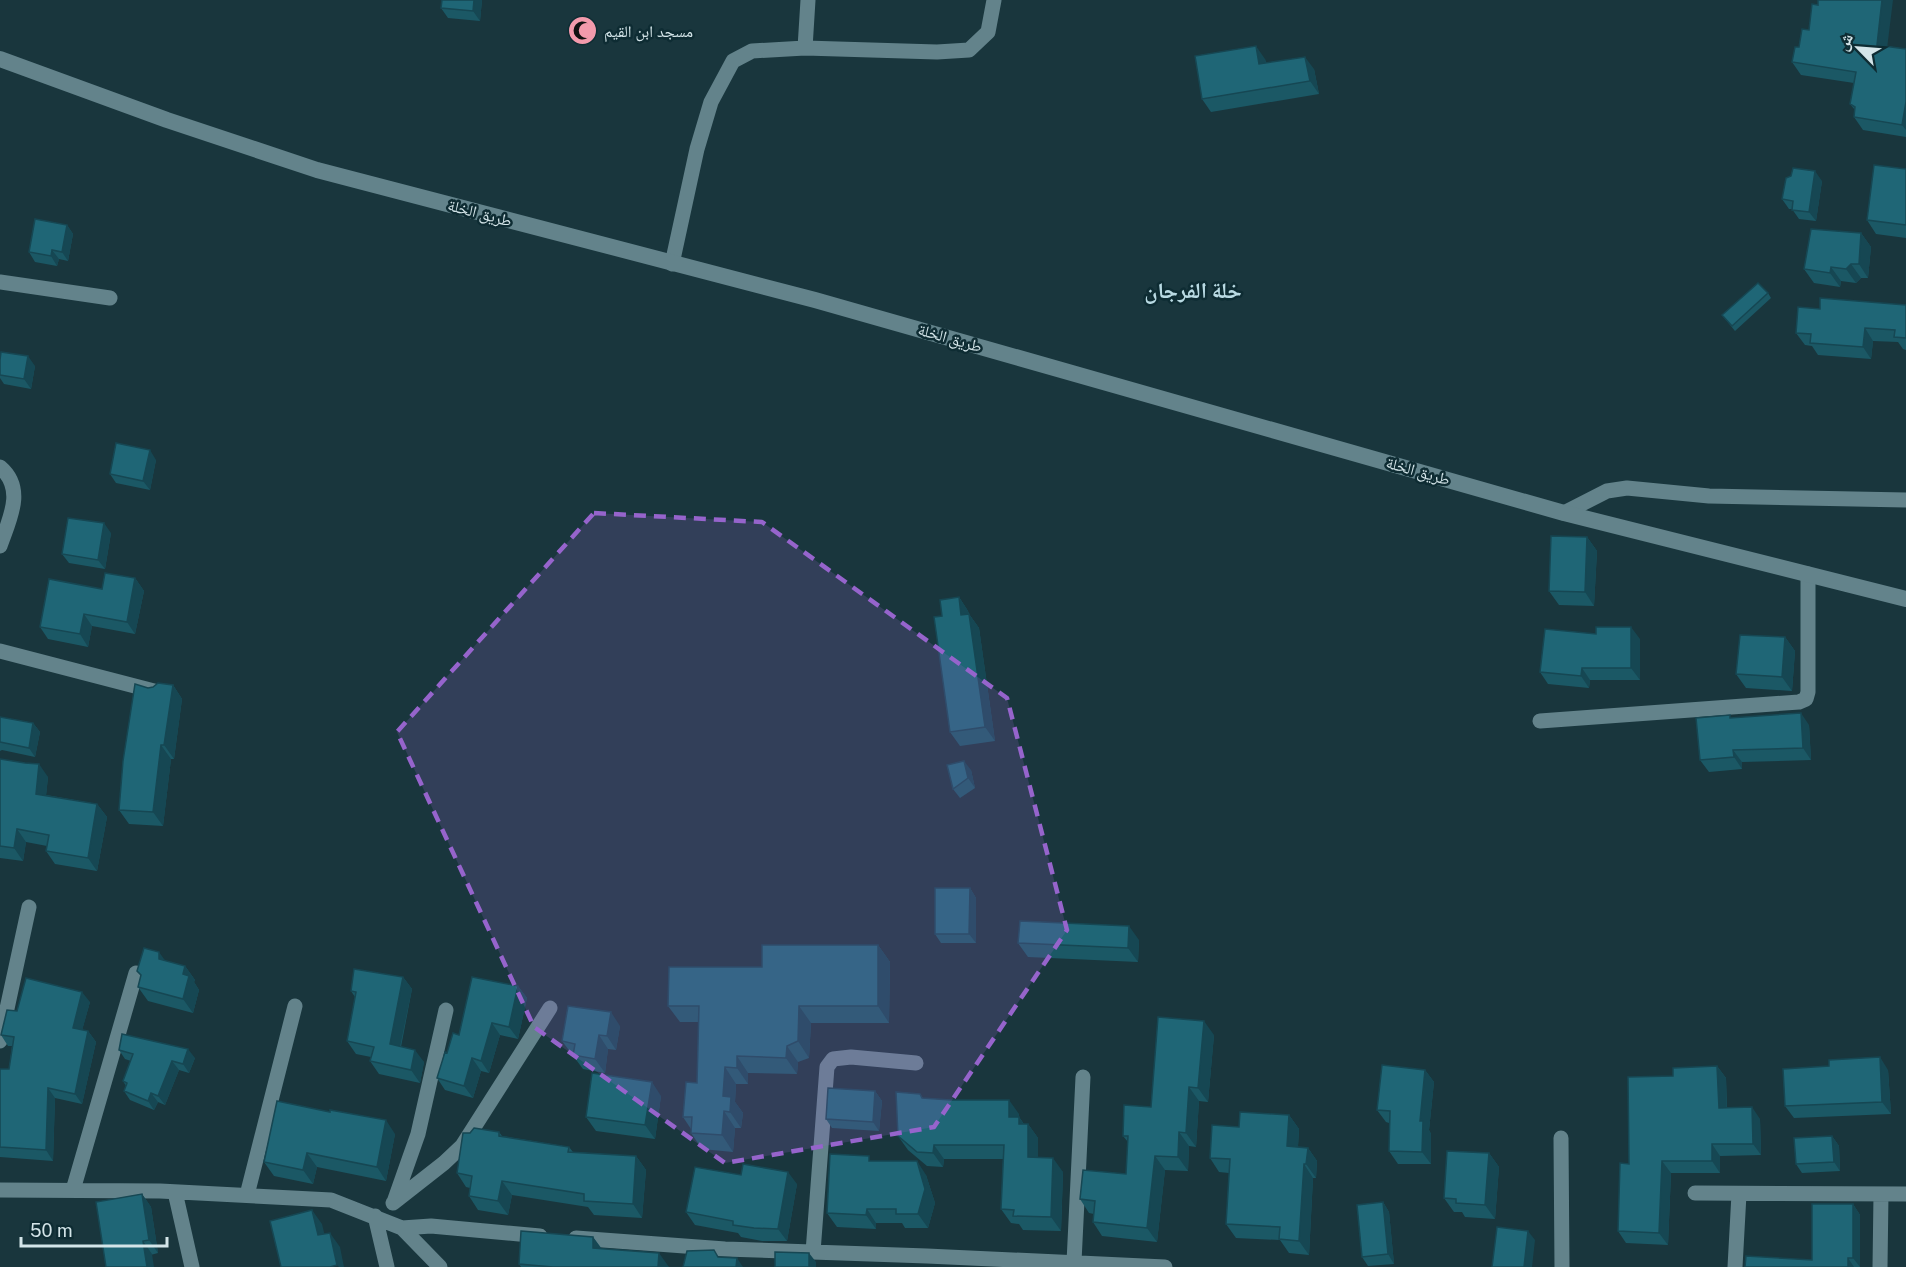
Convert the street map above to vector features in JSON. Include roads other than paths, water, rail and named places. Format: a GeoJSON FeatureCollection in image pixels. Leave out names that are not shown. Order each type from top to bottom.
{"type":"FeatureCollection","features":[{"type":"Feature","properties":{"kind":"street"},"geometry":{"type":"LineString","coordinates":[[805,48],[807,0]]}},
{"type":"Feature","properties":{"kind":"street"},"geometry":{"type":"LineString","coordinates":[[672,264],[700,140],[711,102],[733,62],[752,51],[805,48],[937,52],[969,50],[988,32],[994,0]]}},
{"type":"Feature","properties":{"kind":"street","name":"طريق الخلة"},"geometry":{"type":"LineString","coordinates":[[0,59],[168,120],[317,170],[826,304],[1564,513],[1906,599]]}},
{"type":"Feature","properties":{"kind":"street"},"geometry":{"type":"LineString","coordinates":[[0,282],[110,298]]}},
{"type":"Feature","properties":{"kind":"street"},"geometry":{"type":"LineString","coordinates":[[0,467],[9,475],[15,505],[0,546]]}},
{"type":"Feature","properties":{"kind":"street"},"geometry":{"type":"LineString","coordinates":[[1564,513],[1607,491],[1627,488],[1709,496],[1906,500]]}},
{"type":"Feature","properties":{"kind":"street"},"geometry":{"type":"LineString","coordinates":[[1540,721],[1799,702],[1806,699],[1808,692],[1809,574]]}},
{"type":"Feature","properties":{"kind":"street"},"geometry":{"type":"LineString","coordinates":[[0,651],[160,693]]}},
{"type":"Feature","properties":{"kind":"street"},"geometry":{"type":"LineString","coordinates":[[0,1041],[29,907]]}},
{"type":"Feature","properties":{"kind":"street"},"geometry":{"type":"LineString","coordinates":[[73,1191],[136,973]]}},
{"type":"Feature","properties":{"kind":"street"},"geometry":{"type":"LineString","coordinates":[[247,1195],[295,1006]]}},
{"type":"Feature","properties":{"kind":"street"},"geometry":{"type":"LineString","coordinates":[[387,1267],[381,1219],[393,1203],[462,1146],[549,1008]]}},
{"type":"Feature","properties":{"kind":"street"},"geometry":{"type":"LineString","coordinates":[[393,1203],[418,1134],[446,1010]]}},
{"type":"Feature","properties":{"kind":"street"},"geometry":{"type":"LineString","coordinates":[[813,1252],[827,1066],[833,1059],[851,1057],[916,1063]]}},
{"type":"Feature","properties":{"kind":"street"},"geometry":{"type":"LineString","coordinates":[[1074,1262],[1083,1077]]}},
{"type":"Feature","properties":{"kind":"street"},"geometry":{"type":"LineString","coordinates":[[1561,1138],[1562,1267]]}},
{"type":"Feature","properties":{"kind":"street"},"geometry":{"type":"LineString","coordinates":[[0,1190],[175,1192],[331,1200],[402,1228],[440,1267]]}},
{"type":"Feature","properties":{"kind":"street"},"geometry":{"type":"LineString","coordinates":[[175,1192],[192,1267]]}},
{"type":"Feature","properties":{"kind":"street"},"geometry":{"type":"LineString","coordinates":[[1695,1193],[1906,1194]]}},
{"type":"Feature","properties":{"kind":"street"},"geometry":{"type":"LineString","coordinates":[[1735,1267],[1739,1194]]}},
{"type":"Feature","properties":{"kind":"street"},"geometry":{"type":"LineString","coordinates":[[1880,1267],[1881,1194]]}},
{"type":"Feature","properties":{"kind":"street"},"geometry":{"type":"LineString","coordinates":[[402,1228],[430,1226],[725,1249],[1166,1267]]}},
{"type":"Feature","properties":{"kind":"place","name":"مسجد ابن القيم"},"geometry":{"type":"Point","coordinates":[583,31]}},
{"type":"Feature","properties":{"kind":"district","name":"خلة الفرجان"},"geometry":{"type":"Point","coordinates":[1193,290]}}]}
